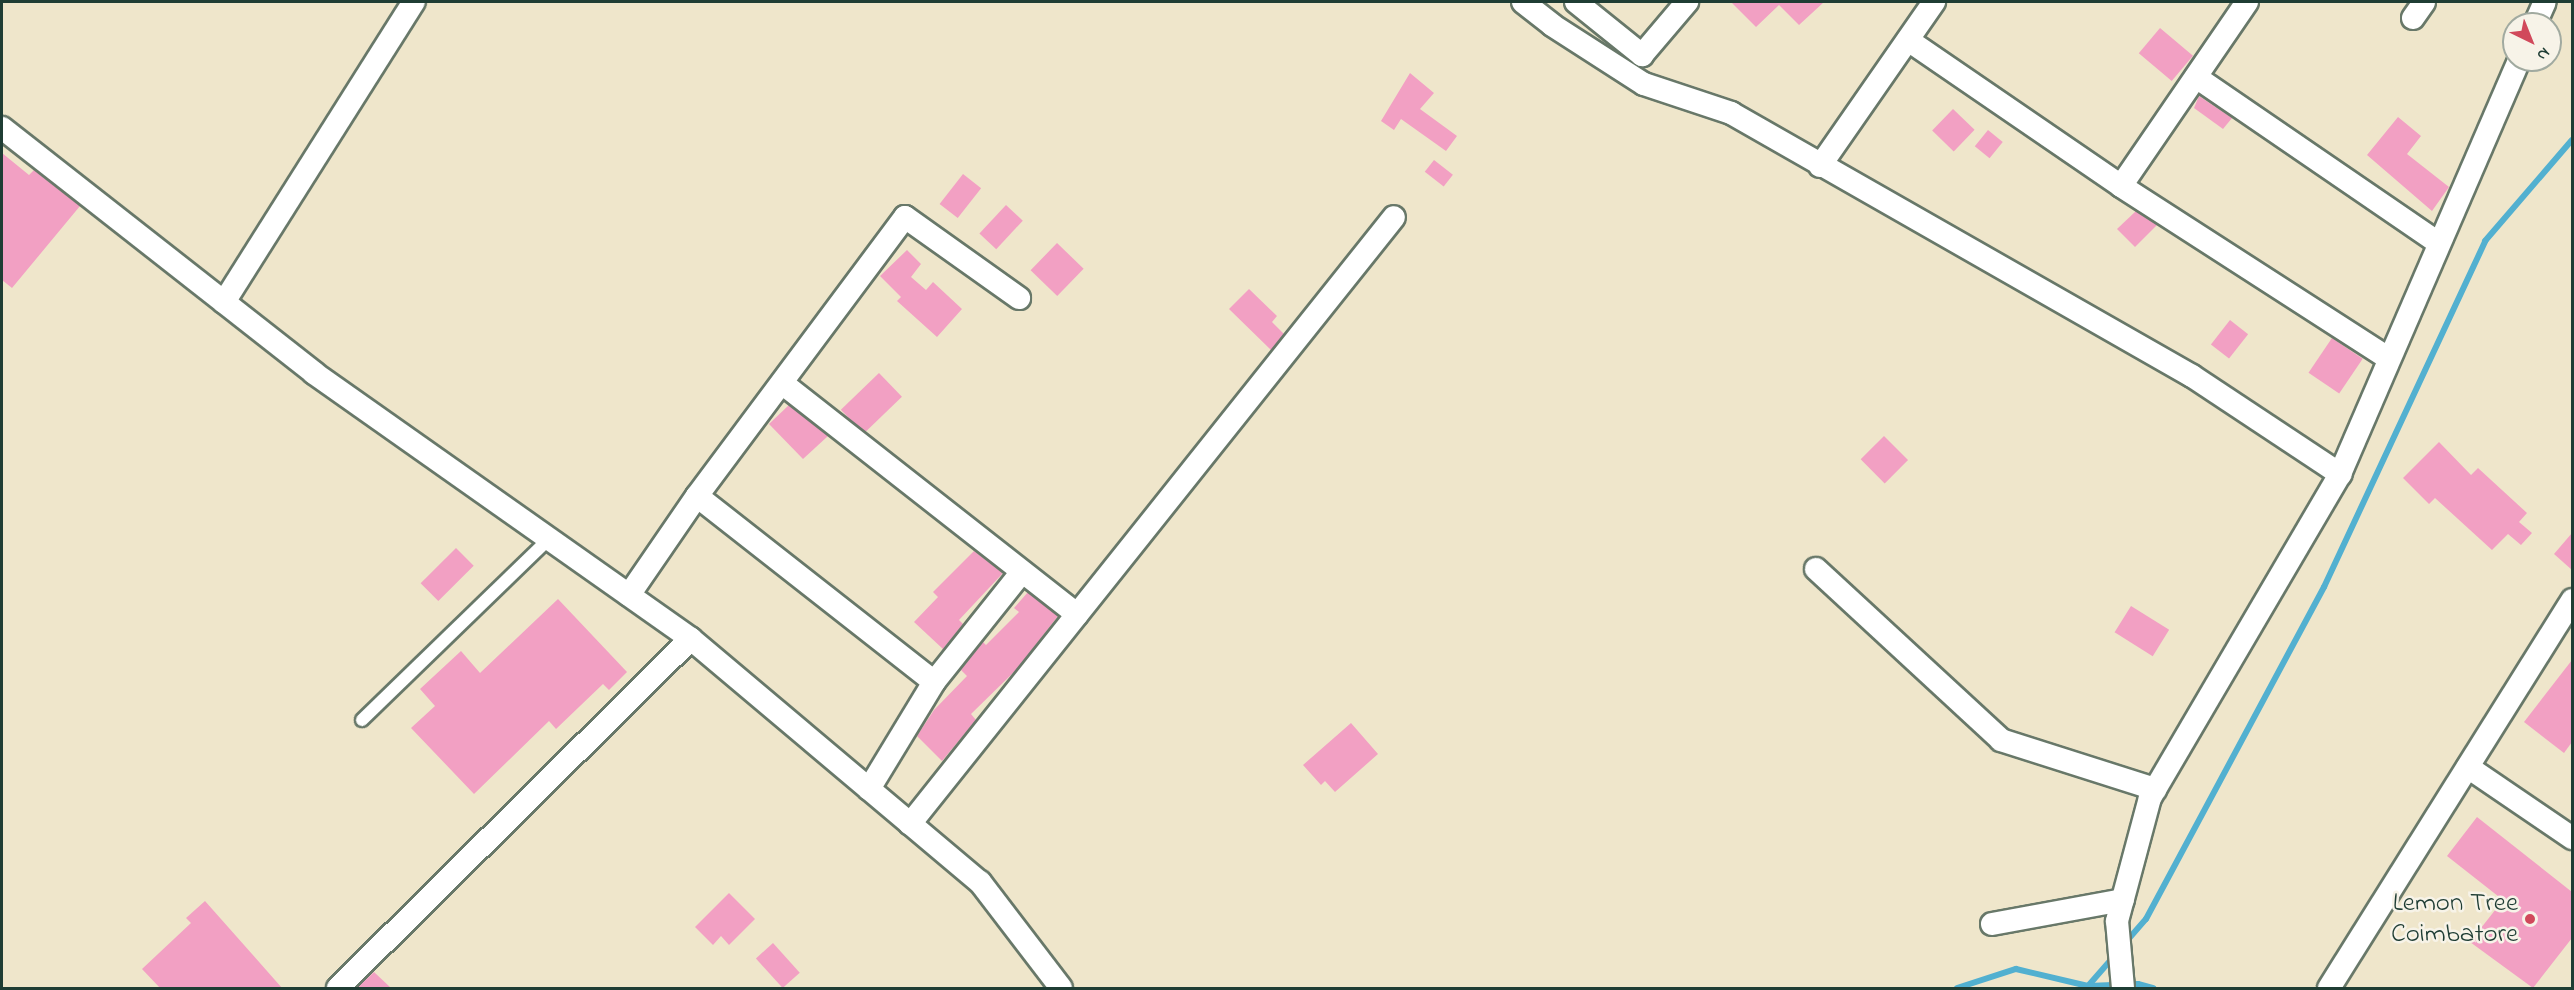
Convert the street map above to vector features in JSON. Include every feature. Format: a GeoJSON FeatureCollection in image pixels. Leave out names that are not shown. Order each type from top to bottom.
{"type":"FeatureCollection","features":[{"type":"Feature","properties":{"kind":"street"},"geometry":{"type":"LineString","coordinates":[[224,302],[414,2]]}},
{"type":"Feature","properties":{"kind":"street"},"geometry":{"type":"LineString","coordinates":[[1523,2],[1552,25],[1644,84],[1731,113],[1820,166],[2192,376],[2340,474]]}},
{"type":"Feature","properties":{"kind":"street"},"geometry":{"type":"LineString","coordinates":[[1576,2],[1642,55],[1687,2]]}},
{"type":"Feature","properties":{"kind":"street"},"geometry":{"type":"LineString","coordinates":[[1820,166],[1934,2]]}},
{"type":"Feature","properties":{"kind":"street"},"geometry":{"type":"LineString","coordinates":[[2121,186],[2247,2]]}},
{"type":"Feature","properties":{"kind":"street"},"geometry":{"type":"LineString","coordinates":[[1908,40],[2121,186],[2389,359]]}},
{"type":"Feature","properties":{"kind":"street"},"geometry":{"type":"LineString","coordinates":[[2123,988],[2120,911],[2155,789],[2340,474],[2514,72]]}},
{"type":"Feature","properties":{"kind":"street"},"geometry":{"type":"LineString","coordinates":[[2196,77],[2438,243]]}},
{"type":"Feature","properties":{"kind":"street"},"geometry":{"type":"LineString","coordinates":[[2,128],[314,373],[691,639],[980,882],[1061,988]]}},
{"type":"Feature","properties":{"kind":"street"},"geometry":{"type":"LineString","coordinates":[[629,595],[697,496],[905,217],[1019,298]]}},
{"type":"Feature","properties":{"kind":"street"},"geometry":{"type":"LineString","coordinates":[[910,824],[1394,217]]}},
{"type":"Feature","properties":{"kind":"street"},"geometry":{"type":"LineString","coordinates":[[782,383],[1021,573],[1077,614]]}},
{"type":"Feature","properties":{"kind":"street"},"geometry":{"type":"LineString","coordinates":[[697,496],[934,682]]}},
{"type":"Feature","properties":{"kind":"street"},"geometry":{"type":"LineString","coordinates":[[1816,569],[2001,740],[2155,789]]}},
{"type":"Feature","properties":{"kind":"street"},"geometry":{"type":"LineString","coordinates":[[869,789],[934,682],[1021,573]]}},
{"type":"Feature","properties":{"kind":"street"},"geometry":{"type":"LineString","coordinates":[[2329,988],[2572,600]]}},
{"type":"Feature","properties":{"kind":"street"},"geometry":{"type":"LineString","coordinates":[[338,988],[691,639]]}},
{"type":"Feature","properties":{"kind":"street"},"geometry":{"type":"LineString","coordinates":[[2468,767],[2572,838]]}},
{"type":"Feature","properties":{"kind":"street"},"geometry":{"type":"LineString","coordinates":[[1992,924],[2120,911]]}},
{"type":"Feature","properties":{"kind":"lane"},"geometry":{"type":"LineString","coordinates":[[362,720],[549,539]]}},
{"type":"Feature","properties":{"kind":"building"},"geometry":{"type":"Polygon","coordinates":[[[1731,2],[1824,2],[1799,25],[1779,5],[1756,27],[1731,2]]]}},
{"type":"Feature","properties":{"kind":"building"},"geometry":{"type":"Polygon","coordinates":[[[2160,28],[2193,56],[2172,81],[2139,53],[2160,28]]]}},
{"type":"Feature","properties":{"kind":"building"},"geometry":{"type":"Polygon","coordinates":[[[1410,73],[1434,93],[1420,109],[1457,136],[1446,151],[1401,119],[1394,130],[1381,121],[1410,73]]]}},
{"type":"Feature","properties":{"kind":"building"},"geometry":{"type":"Polygon","coordinates":[[[2199,96],[2232,118],[2223,129],[2194,108],[2199,96]]]}},
{"type":"Feature","properties":{"kind":"building"},"geometry":{"type":"Polygon","coordinates":[[[1953,109],[1975,130],[1954,151],[1932,131],[1953,109]]]}},
{"type":"Feature","properties":{"kind":"building"},"geometry":{"type":"Polygon","coordinates":[[[2398,117],[2421,136],[2407,154],[2449,187],[2432,211],[2367,155],[2398,117]]]}},
{"type":"Feature","properties":{"kind":"building"},"geometry":{"type":"Polygon","coordinates":[[[1988,130],[2003,142],[1990,158],[1975,146],[1988,130]]]}},
{"type":"Feature","properties":{"kind":"building"},"geometry":{"type":"Polygon","coordinates":[[[2,153],[29,175],[34,170],[80,206],[12,288],[2,280],[2,153]]]}},
{"type":"Feature","properties":{"kind":"building"},"geometry":{"type":"Polygon","coordinates":[[[1434,160],[1453,175],[1444,187],[1425,172],[1434,160]]]}},
{"type":"Feature","properties":{"kind":"building"},"geometry":{"type":"Polygon","coordinates":[[[963,174],[981,188],[958,218],[940,204],[963,174]]]}},
{"type":"Feature","properties":{"kind":"building"},"geometry":{"type":"Polygon","coordinates":[[[1006,205],[1023,221],[996,249],[979,234],[1006,205]]]}},
{"type":"Feature","properties":{"kind":"building"},"geometry":{"type":"Polygon","coordinates":[[[2136,211],[2157,225],[2135,247],[2117,229],[2136,211]]]}},
{"type":"Feature","properties":{"kind":"building"},"geometry":{"type":"Polygon","coordinates":[[[1057,243],[1084,269],[1057,296],[1031,270],[1057,243]]]}},
{"type":"Feature","properties":{"kind":"building"},"geometry":{"type":"Polygon","coordinates":[[[907,250],[921,264],[911,277],[926,290],[933,282],[962,309],[937,337],[897,301],[901,297],[880,276],[907,250]]]}},
{"type":"Feature","properties":{"kind":"building"},"geometry":{"type":"Polygon","coordinates":[[[1249,289],[1277,316],[1272,322],[1284,334],[1271,350],[1229,309],[1249,289]]]}},
{"type":"Feature","properties":{"kind":"building"},"geometry":{"type":"Polygon","coordinates":[[[2230,320],[2248,334],[2229,359],[2211,344],[2230,320]]]}},
{"type":"Feature","properties":{"kind":"building"},"geometry":{"type":"Polygon","coordinates":[[[2332,338],[2363,359],[2339,394],[2309,373],[2332,338]]]}},
{"type":"Feature","properties":{"kind":"building"},"geometry":{"type":"Polygon","coordinates":[[[879,373],[902,397],[864,434],[841,410],[879,373]]]}},
{"type":"Feature","properties":{"kind":"building"},"geometry":{"type":"Polygon","coordinates":[[[789,405],[828,436],[803,459],[769,424],[789,405]]]}},
{"type":"Feature","properties":{"kind":"building"},"geometry":{"type":"Polygon","coordinates":[[[1884,436],[1908,460],[1885,483],[1861,459],[1884,436]]]}},
{"type":"Feature","properties":{"kind":"building"},"geometry":{"type":"Polygon","coordinates":[[[2439,442],[2471,475],[2478,468],[2527,513],[2519,522],[2532,533],[2521,545],[2508,534],[2492,550],[2435,498],[2429,504],[2403,478],[2439,442]]]}},
{"type":"Feature","properties":{"kind":"building"},"geometry":{"type":"Polygon","coordinates":[[[2572,533],[2572,570],[2554,554],[2572,533]]]}},
{"type":"Feature","properties":{"kind":"building"},"geometry":{"type":"Polygon","coordinates":[[[456,548],[474,566],[438,601],[421,583],[456,548]]]}},
{"type":"Feature","properties":{"kind":"building"},"geometry":{"type":"Polygon","coordinates":[[[974,551],[1003,573],[959,620],[963,624],[943,649],[914,622],[938,597],[933,592],[974,551]]]}},
{"type":"Feature","properties":{"kind":"building"},"geometry":{"type":"Polygon","coordinates":[[[1028,592],[1058,616],[1016,670],[971,714],[976,720],[942,761],[917,736],[934,710],[967,676],[961,670],[983,642],[986,645],[1019,612],[1014,608],[1028,592]]]}},
{"type":"Feature","properties":{"kind":"building"},"geometry":{"type":"Polygon","coordinates":[[[558,599],[627,672],[609,690],[603,684],[556,729],[549,721],[474,794],[411,728],[435,706],[420,689],[461,651],[480,673],[558,599]]]}},
{"type":"Feature","properties":{"kind":"building"},"geometry":{"type":"Polygon","coordinates":[[[2131,606],[2169,630],[2153,656],[2115,632],[2131,606]]]}},
{"type":"Feature","properties":{"kind":"building"},"geometry":{"type":"Polygon","coordinates":[[[2572,660],[2572,742],[2564,753],[2524,722],[2572,660]]]}},
{"type":"Feature","properties":{"kind":"building"},"geometry":{"type":"Polygon","coordinates":[[[1351,723],[1378,754],[1335,792],[1325,781],[1321,785],[1303,765],[1351,723]]]}},
{"type":"Feature","properties":{"kind":"building","name":"Lemon Tree Coimbatore"},"geometry":{"type":"Polygon","coordinates":[[[2477,817],[2572,892],[2572,938],[2533,988],[2470,942],[2503,900],[2447,856],[2477,817]]]}},
{"type":"Feature","properties":{"kind":"building"},"geometry":{"type":"Polygon","coordinates":[[[729,893],[755,919],[729,945],[721,936],[713,945],[695,927],[729,893]]]}},
{"type":"Feature","properties":{"kind":"building"},"geometry":{"type":"Polygon","coordinates":[[[205,901],[282,988],[160,988],[142,969],[191,923],[186,918],[205,901]]]}},
{"type":"Feature","properties":{"kind":"building"},"geometry":{"type":"Polygon","coordinates":[[[773,943],[800,973],[783,988],[756,958],[773,943]]]}},
{"type":"Feature","properties":{"kind":"building"},"geometry":{"type":"Polygon","coordinates":[[[374,972],[391,988],[357,988],[374,972]]]}},
{"type":"Feature","properties":{"kind":"waterway"},"geometry":{"type":"LineString","coordinates":[[2125,943],[2146,919],[2324,587],[2485,241],[2572,140]]}},
{"type":"Feature","properties":{"kind":"waterway"},"geometry":{"type":"LineString","coordinates":[[1957,988],[2016,969],[2088,986],[2115,955]]}},
{"type":"Feature","properties":{"kind":"waterway"},"geometry":{"type":"LineString","coordinates":[[2088,986],[2138,984],[2153,988]]}},
{"type":"Feature","properties":{"kind":"place","name":"Lemon Tree Coimbatore"},"geometry":{"type":"Point","coordinates":[2530,919]}}]}
